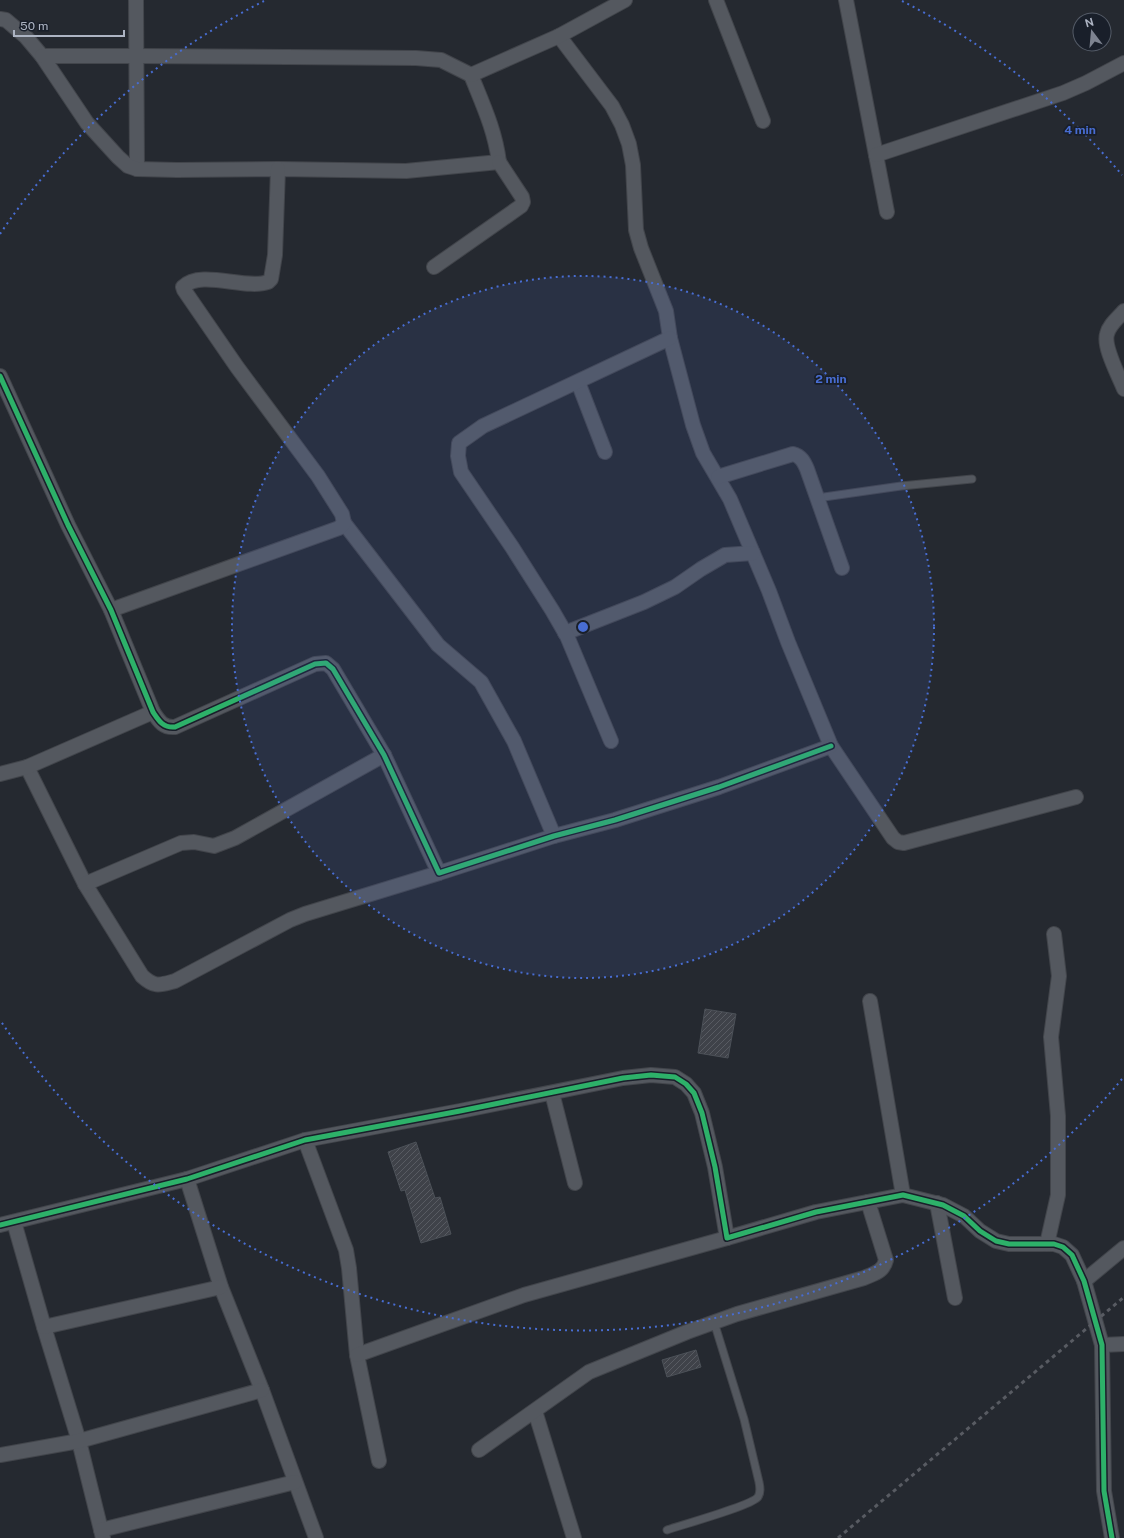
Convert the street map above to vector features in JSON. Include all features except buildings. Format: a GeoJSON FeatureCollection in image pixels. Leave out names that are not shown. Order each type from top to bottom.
{"type":"FeatureCollection","features":[{"type":"Feature","properties":{"kind":"street"},"geometry":{"type":"LineString","coordinates":[[136,0],[137,168]]}},
{"type":"Feature","properties":{"kind":"street"},"geometry":{"type":"LineString","coordinates":[[471,76],[558,36],[625,0]]}},
{"type":"Feature","properties":{"kind":"street"},"geometry":{"type":"LineString","coordinates":[[716,0],[763,121]]}},
{"type":"Feature","properties":{"kind":"street"},"geometry":{"type":"LineString","coordinates":[[846,0],[887,212]]}},
{"type":"Feature","properties":{"kind":"street"},"geometry":{"type":"LineString","coordinates":[[0,19],[6,20],[26,37],[42,56],[88,123],[128,166],[137,168],[177,170],[278,168],[406,171],[499,162]]}},
{"type":"Feature","properties":{"kind":"street"},"geometry":{"type":"LineString","coordinates":[[558,36],[612,106],[622,125],[629,144],[633,165],[636,230],[641,248],[666,311],[670,338],[693,425],[703,452],[730,499],[831,746],[893,838],[898,842],[904,843],[1076,797]]}},
{"type":"Feature","properties":{"kind":"street"},"geometry":{"type":"LineString","coordinates":[[42,56],[416,58],[441,60],[471,76],[490,121],[496,141],[499,162],[522,197],[523,202],[521,206],[434,267]]}},
{"type":"Feature","properties":{"kind":"street"},"geometry":{"type":"LineString","coordinates":[[876,155],[1063,94],[1124,63]]}},
{"type":"Feature","properties":{"kind":"street"},"geometry":{"type":"LineString","coordinates":[[278,168],[275,255],[268,282],[259,284],[209,280],[189,282],[183,288],[237,367],[318,476],[342,514],[344,523],[438,645],[481,682],[514,741],[554,836]]}},
{"type":"Feature","properties":{"kind":"street"},"geometry":{"type":"LineString","coordinates":[[1124,311],[1110,326],[1106,335],[1106,343],[1124,389]]}},
{"type":"Feature","properties":{"kind":"street"},"geometry":{"type":"LineString","coordinates":[[611,741],[565,633],[548,604],[461,472],[458,456],[459,443],[483,426],[670,338]]}},
{"type":"Feature","properties":{"kind":"street"},"geometry":{"type":"LineString","coordinates":[[0,376],[68,525],[111,610],[153,712],[163,725],[169,728],[175,727],[315,664],[326,663],[333,669],[384,756],[439,873]]}},
{"type":"Feature","properties":{"kind":"street"},"geometry":{"type":"LineString","coordinates":[[578,382],[606,452]]}},
{"type":"Feature","properties":{"kind":"street"},"geometry":{"type":"LineString","coordinates":[[718,477],[792,454],[798,455],[804,461],[842,568]]}},
{"type":"Feature","properties":{"kind":"street"},"geometry":{"type":"LineString","coordinates":[[111,610],[339,528],[344,523]]}},
{"type":"Feature","properties":{"kind":"street"},"geometry":{"type":"LineString","coordinates":[[565,633],[644,602],[675,587],[725,555],[753,554]]}},
{"type":"Feature","properties":{"kind":"street"},"geometry":{"type":"LineString","coordinates":[[0,774],[27,766],[153,712]]}},
{"type":"Feature","properties":{"kind":"street"},"geometry":{"type":"LineString","coordinates":[[27,766],[85,884],[142,976],[150,984],[160,985],[175,981],[290,920],[305,914],[554,836],[615,820],[719,787],[831,746]]}},
{"type":"Feature","properties":{"kind":"street"},"geometry":{"type":"LineString","coordinates":[[85,884],[181,843],[194,842],[214,846],[223,844],[384,756]]}},
{"type":"Feature","properties":{"kind":"street"},"geometry":{"type":"LineString","coordinates":[[1047,1244],[1058,1195],[1058,1116],[1051,1037],[1059,976],[1054,934]]}},
{"type":"Feature","properties":{"kind":"street"},"geometry":{"type":"LineString","coordinates":[[870,1001],[903,1195]]}},
{"type":"Feature","properties":{"kind":"street"},"geometry":{"type":"LineString","coordinates":[[295,1482],[102,1534],[79,1441],[44,1327],[7,1224],[187,1179],[305,1140],[623,1078],[651,1075],[675,1077],[686,1084],[694,1093],[702,1113],[715,1167],[727,1238]]}},
{"type":"Feature","properties":{"kind":"street"},"geometry":{"type":"LineString","coordinates":[[552,1092],[575,1183]]}},
{"type":"Feature","properties":{"kind":"street"},"geometry":{"type":"LineString","coordinates":[[305,1140],[346,1250],[357,1355],[379,1461]]}},
{"type":"Feature","properties":{"kind":"street"},"geometry":{"type":"LineString","coordinates":[[187,1179],[221,1287],[262,1390],[316,1538]]}},
{"type":"Feature","properties":{"kind":"street"},"geometry":{"type":"LineString","coordinates":[[357,1355],[524,1295],[816,1212],[903,1195],[937,1203],[964,1216],[980,1231],[996,1241],[1009,1244],[1054,1244],[1063,1247],[1072,1255],[1084,1281],[1102,1345],[1104,1491],[1112,1538]]}},
{"type":"Feature","properties":{"kind":"street"},"geometry":{"type":"LineString","coordinates":[[479,1450],[589,1372],[714,1322],[864,1278],[878,1272],[884,1266],[886,1260],[868,1202]]}},
{"type":"Feature","properties":{"kind":"street"},"geometry":{"type":"LineString","coordinates":[[937,1203],[955,1298]]}},
{"type":"Feature","properties":{"kind":"street"},"geometry":{"type":"LineString","coordinates":[[1084,1281],[1124,1248]]}},
{"type":"Feature","properties":{"kind":"street"},"geometry":{"type":"LineString","coordinates":[[44,1327],[221,1287]]}},
{"type":"Feature","properties":{"kind":"street"},"geometry":{"type":"LineString","coordinates":[[1102,1345],[1124,1344]]}},
{"type":"Feature","properties":{"kind":"street"},"geometry":{"type":"LineString","coordinates":[[0,1455],[79,1441],[262,1390]]}},
{"type":"Feature","properties":{"kind":"street"},"geometry":{"type":"LineString","coordinates":[[535,1411],[574,1538]]}},
{"type":"Feature","properties":{"kind":"lane"},"geometry":{"type":"LineString","coordinates":[[817,498],[900,486],[972,479]]}},
{"type":"Feature","properties":{"kind":"lane"},"geometry":{"type":"LineString","coordinates":[[667,1530],[744,1505],[758,1497],[760,1491],[760,1482],[744,1419],[714,1322]]}},
{"type":"Feature","properties":{"kind":"railway"},"geometry":{"type":"LineString","coordinates":[[838,1538],[1124,1297]]}},
{"type":"Feature","properties":{"kind":"cycle path"},"geometry":{"type":"LineString","coordinates":[[0,376],[68,525],[111,610],[153,712],[159,721],[164,725],[175,727],[315,664],[326,663],[333,669],[384,755],[439,873],[554,836],[615,820],[719,787],[831,746]]}},
{"type":"Feature","properties":{"kind":"cycle path"},"geometry":{"type":"LineString","coordinates":[[0,1225],[187,1179],[305,1140],[623,1078],[651,1075],[675,1077],[686,1084],[694,1093],[702,1113],[715,1167],[727,1238],[816,1212],[903,1195],[943,1205],[964,1216],[980,1231],[996,1241],[1009,1244],[1054,1244],[1063,1247],[1072,1255],[1084,1281],[1102,1345],[1104,1491],[1112,1538]]}}]}
